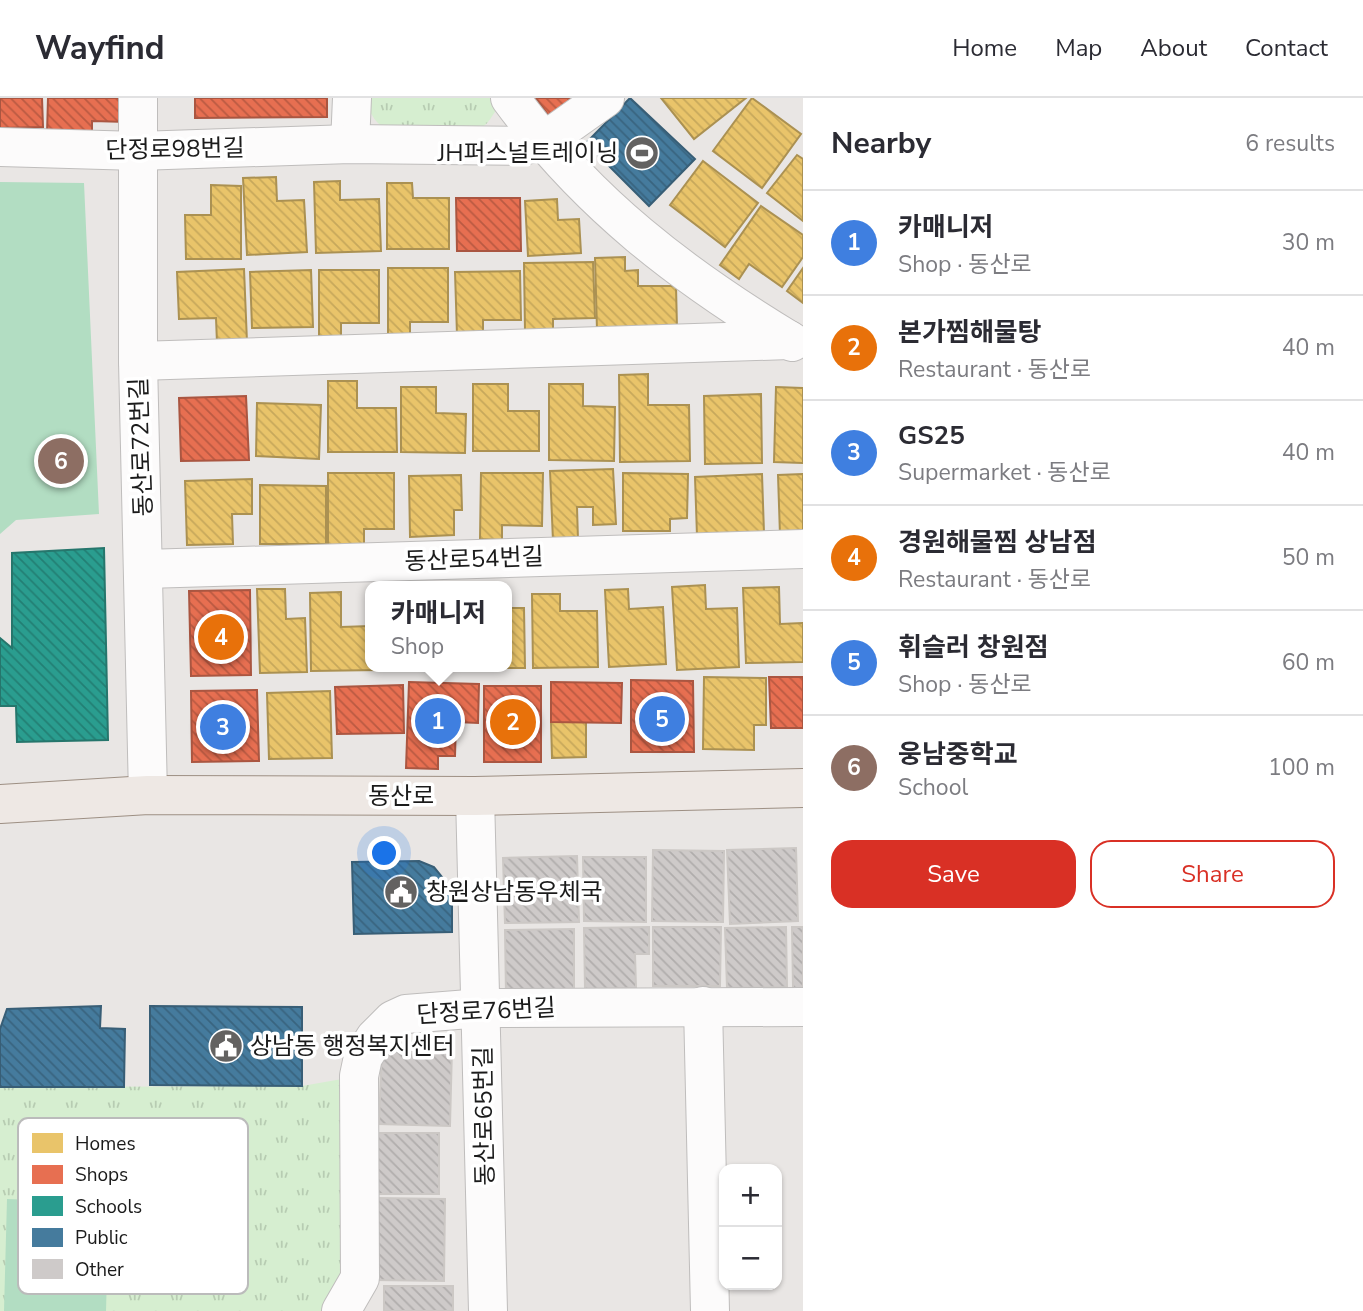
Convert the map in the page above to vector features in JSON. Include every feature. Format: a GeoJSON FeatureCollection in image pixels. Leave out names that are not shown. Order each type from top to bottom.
{"type":"FeatureCollection","features":[{"type":"Feature","properties":{"kind":"main road","name":"동산로"},"geometry":{"type":"LineString","coordinates":[[0,804],[148,795],[475,796],[803,788]]}},
{"type":"Feature","properties":{"kind":"lane","name":"동산로72번길"},"geometry":{"type":"LineString","coordinates":[[138,98],[138,361],[145,569],[148,795]]}},
{"type":"Feature","properties":{"kind":"lane"},"geometry":{"type":"LineString","coordinates":[[350,144],[352,98]]}},
{"type":"Feature","properties":{"kind":"lane"},"geometry":{"type":"LineString","coordinates":[[510,98],[589,191],[644,242],[796,344]]}},
{"type":"Feature","properties":{"kind":"lane","name":"단정로98번길"},"geometry":{"type":"LineString","coordinates":[[0,147],[138,151],[350,144],[509,147],[546,140],[605,98]]}},
{"type":"Feature","properties":{"kind":"lane"},"geometry":{"type":"LineString","coordinates":[[138,361],[796,344]]}},
{"type":"Feature","properties":{"kind":"lane","name":"동산로54번길"},"geometry":{"type":"LineString","coordinates":[[145,569],[803,548]]}},
{"type":"Feature","properties":{"kind":"lane","name":"동산로65번길"},"geometry":{"type":"LineString","coordinates":[[475,796],[488,1311]]}},
{"type":"Feature","properties":{"kind":"lane"},"geometry":{"type":"LineString","coordinates":[[703,1006],[710,1311]]}},
{"type":"Feature","properties":{"kind":"lane","name":"단정로76번길"},"geometry":{"type":"LineString","coordinates":[[341,1311],[360,1278],[359,1076],[363,1057],[384,1027],[406,1014],[482,1008],[803,1007]]}},
{"type":"Feature","properties":{"kind":"green space"},"geometry":{"type":"Polygon","coordinates":[[[367,98],[493,98],[495,112],[486,124],[478,128],[440,133],[400,132],[387,129],[378,123],[371,114],[367,98]]]}},
{"type":"Feature","properties":{"kind":"green space"},"geometry":{"type":"Polygon","coordinates":[[[0,182],[84,183],[99,514],[16,520],[0,534],[0,182]]]}},
{"type":"Feature","properties":{"kind":"green space"},"geometry":{"type":"Polygon","coordinates":[[[359,1076],[341,1311],[0,1311],[0,1087],[302,1086],[359,1076]]]}},
{"type":"Feature","properties":{"kind":"green space"},"geometry":{"type":"Polygon","coordinates":[[[7,1199],[18,1199],[18,1294],[106,1294],[106,1311],[4,1311],[7,1199]]]}},
{"type":"Feature","properties":{"kind":"building: Homes"},"geometry":{"type":"Polygon","coordinates":[[[661,98],[746,98],[694,139],[661,98]]]}},
{"type":"Feature","properties":{"kind":"building: Homes"},"geometry":{"type":"Polygon","coordinates":[[[752,98],[801,134],[762,188],[713,151],[752,98]]]}},
{"type":"Feature","properties":{"kind":"building: Homes"},"geometry":{"type":"Polygon","coordinates":[[[797,155],[803,159],[803,221],[767,193],[797,155]]]}},
{"type":"Feature","properties":{"kind":"building: Homes"},"geometry":{"type":"Polygon","coordinates":[[[703,161],[758,203],[725,247],[670,205],[703,161]]]}},
{"type":"Feature","properties":{"kind":"building: Homes"},"geometry":{"type":"Polygon","coordinates":[[[276,177],[277,201],[304,200],[307,252],[247,255],[243,178],[276,177]]]}},
{"type":"Feature","properties":{"kind":"building: Homes"},"geometry":{"type":"Polygon","coordinates":[[[340,181],[340,200],[379,199],[381,251],[316,253],[314,182],[340,181]]]}},
{"type":"Feature","properties":{"kind":"building: Homes"},"geometry":{"type":"Polygon","coordinates":[[[387,183],[412,183],[413,198],[449,198],[449,249],[387,249],[387,183]]]}},
{"type":"Feature","properties":{"kind":"building: Homes"},"geometry":{"type":"Polygon","coordinates":[[[211,185],[241,186],[241,259],[186,259],[185,215],[211,215],[211,185]]]}},
{"type":"Feature","properties":{"kind":"building: Homes"},"geometry":{"type":"Polygon","coordinates":[[[557,199],[558,220],[579,219],[581,253],[528,256],[525,201],[557,199]]]}},
{"type":"Feature","properties":{"kind":"building: Homes"},"geometry":{"type":"Polygon","coordinates":[[[761,206],[803,235],[803,257],[782,287],[749,264],[739,279],[720,265],[761,206]]]}},
{"type":"Feature","properties":{"kind":"building: Homes"},"geometry":{"type":"Polygon","coordinates":[[[625,257],[625,271],[638,270],[638,286],[676,286],[677,328],[597,330],[595,258],[625,257]]]}},
{"type":"Feature","properties":{"kind":"building: Homes"},"geometry":{"type":"Polygon","coordinates":[[[593,262],[595,318],[553,319],[553,331],[525,331],[524,263],[593,262]]]}},
{"type":"Feature","properties":{"kind":"building: Homes"},"geometry":{"type":"Polygon","coordinates":[[[388,268],[448,268],[448,322],[410,322],[410,338],[388,339],[388,268]]]}},
{"type":"Feature","properties":{"kind":"building: Homes"},"geometry":{"type":"Polygon","coordinates":[[[803,268],[803,303],[787,291],[803,268]]]}},
{"type":"Feature","properties":{"kind":"building: Homes"},"geometry":{"type":"Polygon","coordinates":[[[244,269],[247,342],[217,343],[216,318],[179,319],[177,272],[244,269]]]}},
{"type":"Feature","properties":{"kind":"building: Homes"},"geometry":{"type":"Polygon","coordinates":[[[311,270],[313,327],[252,328],[250,272],[311,270]]]}},
{"type":"Feature","properties":{"kind":"building: Homes"},"geometry":{"type":"Polygon","coordinates":[[[319,270],[379,270],[379,323],[341,323],[341,339],[319,339],[319,270]]]}},
{"type":"Feature","properties":{"kind":"building: Homes"},"geometry":{"type":"Polygon","coordinates":[[[520,271],[521,320],[483,320],[483,334],[457,335],[455,272],[520,271]]]}},
{"type":"Feature","properties":{"kind":"building: Homes"},"geometry":{"type":"Polygon","coordinates":[[[648,374],[648,405],[689,405],[690,461],[620,462],[619,375],[648,374]]]}},
{"type":"Feature","properties":{"kind":"building: Homes"},"geometry":{"type":"Polygon","coordinates":[[[328,381],[357,381],[357,408],[396,408],[397,452],[328,452],[328,381]]]}},
{"type":"Feature","properties":{"kind":"building: Homes"},"geometry":{"type":"Polygon","coordinates":[[[473,384],[508,384],[508,411],[539,411],[539,451],[473,451],[473,384]]]}},
{"type":"Feature","properties":{"kind":"building: Homes"},"geometry":{"type":"Polygon","coordinates":[[[549,384],[583,384],[583,406],[615,407],[614,461],[549,460],[549,384]]]}},
{"type":"Feature","properties":{"kind":"building: Homes"},"geometry":{"type":"Polygon","coordinates":[[[401,387],[436,387],[436,413],[466,414],[465,453],[401,452],[401,387]]]}},
{"type":"Feature","properties":{"kind":"building: Homes"},"geometry":{"type":"Polygon","coordinates":[[[776,387],[803,388],[803,463],[774,462],[776,387]]]}},
{"type":"Feature","properties":{"kind":"building: Homes"},"geometry":{"type":"Polygon","coordinates":[[[761,394],[762,463],[705,464],[704,396],[761,394]]]}},
{"type":"Feature","properties":{"kind":"building: Homes"},"geometry":{"type":"Polygon","coordinates":[[[257,403],[321,405],[319,459],[256,456],[257,403]]]}},
{"type":"Feature","properties":{"kind":"building: Homes"},"geometry":{"type":"Polygon","coordinates":[[[613,469],[616,524],[593,525],[593,507],[577,507],[578,540],[553,541],[550,471],[613,469]]]}},
{"type":"Feature","properties":{"kind":"building: Homes"},"geometry":{"type":"Polygon","coordinates":[[[328,473],[394,473],[394,529],[364,529],[364,547],[328,546],[328,473]]]}},
{"type":"Feature","properties":{"kind":"building: Homes"},"geometry":{"type":"Polygon","coordinates":[[[481,473],[543,473],[542,526],[502,525],[502,540],[480,539],[481,473]]]}},
{"type":"Feature","properties":{"kind":"building: Homes"},"geometry":{"type":"Polygon","coordinates":[[[623,473],[688,474],[687,518],[670,519],[670,531],[623,531],[623,473]]]}},
{"type":"Feature","properties":{"kind":"building: Homes"},"geometry":{"type":"Polygon","coordinates":[[[762,474],[764,533],[697,536],[695,477],[762,474]]]}},
{"type":"Feature","properties":{"kind":"building: Homes"},"geometry":{"type":"Polygon","coordinates":[[[803,474],[803,535],[780,535],[778,475],[803,474]]]}},
{"type":"Feature","properties":{"kind":"building: Homes"},"geometry":{"type":"Polygon","coordinates":[[[461,475],[462,510],[454,510],[454,535],[410,537],[409,476],[461,475]]]}},
{"type":"Feature","properties":{"kind":"building: Homes"},"geometry":{"type":"Polygon","coordinates":[[[252,479],[252,514],[232,514],[233,544],[187,545],[185,481],[252,479]]]}},
{"type":"Feature","properties":{"kind":"building: Homes"},"geometry":{"type":"Polygon","coordinates":[[[260,485],[326,486],[326,544],[260,544],[260,485]]]}},
{"type":"Feature","properties":{"kind":"building: Homes"},"geometry":{"type":"Polygon","coordinates":[[[705,585],[706,609],[737,608],[739,667],[677,670],[672,587],[705,585]]]}},
{"type":"Feature","properties":{"kind":"building: Homes"},"geometry":{"type":"Polygon","coordinates":[[[779,587],[780,624],[803,623],[803,662],[746,663],[743,588],[779,587]]]}},
{"type":"Feature","properties":{"kind":"building: Homes"},"geometry":{"type":"Polygon","coordinates":[[[257,589],[285,589],[286,619],[305,618],[307,672],[260,673],[257,589]]]}},
{"type":"Feature","properties":{"kind":"building: Homes"},"geometry":{"type":"Polygon","coordinates":[[[628,589],[629,609],[663,607],[666,664],[609,667],[605,590],[628,589]]]}},
{"type":"Feature","properties":{"kind":"building: Homes"},"geometry":{"type":"Polygon","coordinates":[[[341,592],[341,627],[365,626],[365,670],[311,671],[310,593],[341,592]]]}},
{"type":"Feature","properties":{"kind":"building: Homes"},"geometry":{"type":"Polygon","coordinates":[[[532,594],[560,594],[560,611],[597,611],[598,667],[533,668],[532,594]]]}},
{"type":"Feature","properties":{"kind":"building: Homes"},"geometry":{"type":"Polygon","coordinates":[[[512,608],[524,608],[525,668],[512,668],[512,608]]]}},
{"type":"Feature","properties":{"kind":"building: Homes"},"geometry":{"type":"Polygon","coordinates":[[[704,677],[766,678],[766,725],[754,725],[754,750],[703,749],[704,677]]]}},
{"type":"Feature","properties":{"kind":"building: Homes"},"geometry":{"type":"Polygon","coordinates":[[[330,691],[332,758],[269,759],[267,693],[330,691]]]}},
{"type":"Feature","properties":{"kind":"building: Homes"},"geometry":{"type":"Polygon","coordinates":[[[586,721],[586,757],[552,758],[551,722],[586,721]]]}},
{"type":"Feature","properties":{"kind":"building: Shops"},"geometry":{"type":"Polygon","coordinates":[[[0,98],[42,98],[43,127],[0,128],[0,98]]]}},
{"type":"Feature","properties":{"kind":"building: Shops"},"geometry":{"type":"Polygon","coordinates":[[[48,98],[127,98],[127,122],[92,121],[92,135],[47,134],[48,98]]]}},
{"type":"Feature","properties":{"kind":"building: Shops"},"geometry":{"type":"Polygon","coordinates":[[[195,98],[327,98],[327,117],[195,118],[195,98]]]}},
{"type":"Feature","properties":{"kind":"building: Shops"},"geometry":{"type":"Polygon","coordinates":[[[536,98],[581,98],[551,119],[536,98]]]}},
{"type":"Feature","properties":{"kind":"building: Shops"},"geometry":{"type":"Polygon","coordinates":[[[456,198],[520,198],[521,251],[457,251],[456,198]]]}},
{"type":"Feature","properties":{"kind":"building: Shops"},"geometry":{"type":"Polygon","coordinates":[[[246,396],[249,460],[181,461],[179,398],[246,396]]]}},
{"type":"Feature","properties":{"kind":"building: Shops"},"geometry":{"type":"Polygon","coordinates":[[[250,590],[251,675],[191,676],[189,591],[250,590]]]}},
{"type":"Feature","properties":{"kind":"building: Shops"},"geometry":{"type":"Polygon","coordinates":[[[769,677],[803,677],[803,728],[771,728],[769,677]]]}},
{"type":"Feature","properties":{"kind":"building: Shops"},"geometry":{"type":"Polygon","coordinates":[[[631,680],[693,681],[694,752],[631,752],[631,680]]]}},
{"type":"Feature","properties":{"kind":"building: Shops"},"geometry":{"type":"Polygon","coordinates":[[[409,682],[479,684],[478,723],[456,722],[455,756],[438,756],[438,769],[406,768],[409,682]]]}},
{"type":"Feature","properties":{"kind":"building: Shops"},"geometry":{"type":"Polygon","coordinates":[[[551,682],[622,683],[621,723],[551,722],[551,682]]]}},
{"type":"Feature","properties":{"kind":"building: Shops"},"geometry":{"type":"Polygon","coordinates":[[[403,685],[404,733],[337,734],[335,687],[403,685]]]}},
{"type":"Feature","properties":{"kind":"building: Shops"},"geometry":{"type":"Polygon","coordinates":[[[484,686],[541,686],[541,762],[484,762],[484,686]]]}},
{"type":"Feature","properties":{"kind":"building: Shops"},"geometry":{"type":"Polygon","coordinates":[[[257,690],[259,761],[192,762],[191,691],[257,690]]]}},
{"type":"Feature","properties":{"kind":"building: Schools"},"geometry":{"type":"Polygon","coordinates":[[[104,548],[108,740],[17,742],[16,706],[0,706],[0,638],[12,648],[12,553],[104,548]]]}},
{"type":"Feature","properties":{"kind":"building: Public"},"geometry":{"type":"Polygon","coordinates":[[[630,98],[695,159],[649,206],[586,143],[630,98]]]}},
{"type":"Feature","properties":{"kind":"building: Public","name":"창원상남동우체국"},"geometry":{"type":"Polygon","coordinates":[[[419,861],[434,867],[446,882],[452,901],[452,932],[354,934],[352,862],[419,861]]]}},
{"type":"Feature","properties":{"kind":"building: Public"},"geometry":{"type":"Polygon","coordinates":[[[101,1006],[100,1028],[125,1029],[124,1087],[0,1087],[0,1029],[7,1009],[101,1006]]]}},
{"type":"Feature","properties":{"kind":"building: Public","name":"상남동 행정복지센터"},"geometry":{"type":"Polygon","coordinates":[[[150,1006],[302,1007],[302,1086],[150,1085],[150,1006]]]}},
{"type":"Feature","properties":{"kind":"building: Other"},"geometry":{"type":"Polygon","coordinates":[[[796,848],[798,921],[730,924],[727,850],[796,848]]]}},
{"type":"Feature","properties":{"kind":"building: Other"},"geometry":{"type":"Polygon","coordinates":[[[653,850],[724,851],[723,922],[652,921],[653,850]]]}},
{"type":"Feature","properties":{"kind":"building: Other"},"geometry":{"type":"Polygon","coordinates":[[[577,856],[579,922],[505,923],[503,858],[577,856]]]}},
{"type":"Feature","properties":{"kind":"building: Other"},"geometry":{"type":"Polygon","coordinates":[[[583,857],[646,857],[646,922],[584,921],[583,857]]]}},
{"type":"Feature","properties":{"kind":"building: Other"},"geometry":{"type":"Polygon","coordinates":[[[649,927],[649,954],[635,954],[636,988],[585,989],[584,928],[649,927]]]}},
{"type":"Feature","properties":{"kind":"building: Other"},"geometry":{"type":"Polygon","coordinates":[[[653,927],[721,927],[720,986],[653,986],[653,927]]]}},
{"type":"Feature","properties":{"kind":"building: Other"},"geometry":{"type":"Polygon","coordinates":[[[786,927],[787,987],[727,988],[725,928],[786,927]]]}},
{"type":"Feature","properties":{"kind":"building: Other"},"geometry":{"type":"Polygon","coordinates":[[[792,927],[803,927],[803,988],[793,988],[792,927]]]}},
{"type":"Feature","properties":{"kind":"building: Other"},"geometry":{"type":"Polygon","coordinates":[[[574,929],[574,994],[506,994],[505,930],[574,929]]]}},
{"type":"Feature","properties":{"kind":"building: Other"},"geometry":{"type":"Polygon","coordinates":[[[382,1045],[452,1048],[450,1126],[379,1124],[382,1045]]]}},
{"type":"Feature","properties":{"kind":"building: Other"},"geometry":{"type":"Polygon","coordinates":[[[375,1133],[439,1133],[439,1194],[376,1194],[375,1133]]]}},
{"type":"Feature","properties":{"kind":"building: Other"},"geometry":{"type":"Polygon","coordinates":[[[377,1198],[445,1199],[444,1281],[375,1280],[377,1198]]]}},
{"type":"Feature","properties":{"kind":"building: Other"},"geometry":{"type":"Polygon","coordinates":[[[384,1286],[453,1286],[453,1311],[384,1311],[384,1286]]]}},
{"type":"Feature","properties":{"kind":"place","name":"JH퍼스널트레이닝"},"geometry":{"type":"Point","coordinates":[642,153]}},
{"type":"Feature","properties":{"kind":"place","name":"웅남중학교"},"geometry":{"type":"Point","coordinates":[61,461]}},
{"type":"Feature","properties":{"kind":"place","name":"경원해물찜 상남점"},"geometry":{"type":"Point","coordinates":[221,637]}},
{"type":"Feature","properties":{"kind":"place","name":"휘슬러 창원점"},"geometry":{"type":"Point","coordinates":[662,719]}},
{"type":"Feature","properties":{"kind":"place","name":"카매니저"},"geometry":{"type":"Point","coordinates":[438,721]}},
{"type":"Feature","properties":{"kind":"place","name":"본가찜해물탕"},"geometry":{"type":"Point","coordinates":[513,722]}},
{"type":"Feature","properties":{"kind":"place","name":"GS25"},"geometry":{"type":"Point","coordinates":[223,727]}},
{"type":"Feature","properties":{"kind":"place","name":"창원상남동우체국"},"geometry":{"type":"Point","coordinates":[401,892]}},
{"type":"Feature","properties":{"kind":"place","name":"상남동 행정복지센터"},"geometry":{"type":"Point","coordinates":[226,1046]}}]}
